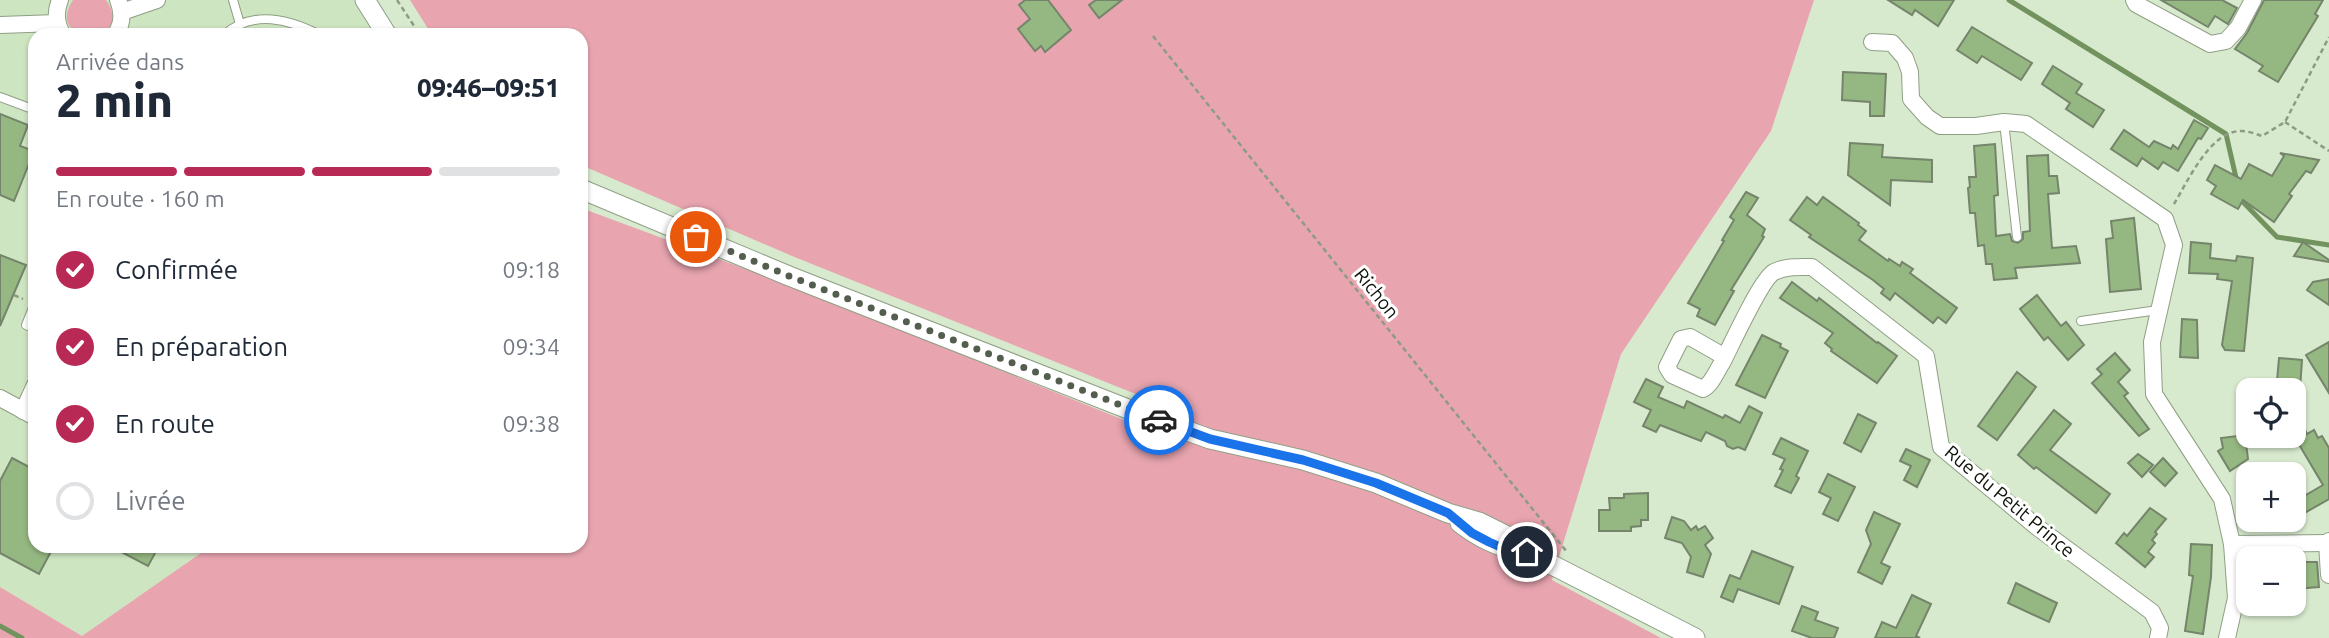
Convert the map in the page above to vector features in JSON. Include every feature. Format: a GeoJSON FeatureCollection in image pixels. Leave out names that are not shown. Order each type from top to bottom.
{"type":"FeatureCollection","features":[{"type":"Feature","properties":{"kind":"street"},"geometry":{"type":"LineString","coordinates":[[60,0],[56,13],[60,28]]}},
{"type":"Feature","properties":{"kind":"street"},"geometry":{"type":"LineString","coordinates":[[118,28],[121,22],[120,6],[156,0]]}},
{"type":"Feature","properties":{"kind":"street"},"geometry":{"type":"LineString","coordinates":[[365,0],[383,28]]}},
{"type":"Feature","properties":{"kind":"street"},"geometry":{"type":"LineString","coordinates":[[2134,0],[2136,4],[2210,44],[2226,41],[2238,29],[2253,0]]}},
{"type":"Feature","properties":{"kind":"street"},"geometry":{"type":"LineString","coordinates":[[0,25],[45,28]]}},
{"type":"Feature","properties":{"kind":"street"},"geometry":{"type":"LineString","coordinates":[[1872,42],[1892,43],[1905,58],[1910,72],[1911,99],[1927,117],[1940,126],[1976,126],[2004,122],[2026,124],[2165,219],[2174,244],[2152,342],[2154,394],[2222,499],[2232,544],[2236,598],[2227,638]]}},
{"type":"Feature","properties":{"kind":"street"},"geometry":{"type":"LineString","coordinates":[[588,192],[789,276],[1133,411],[1210,439],[1303,460],[1376,483],[1448,513],[1472,533],[1489,542],[1505,549],[1527,552],[1695,638]]}},
{"type":"Feature","properties":{"kind":"street","name":"Rue du Petit Prince"},"geometry":{"type":"LineString","coordinates":[[1725,357],[1771,274],[1791,267],[1812,267],[1926,356],[1941,447],[2037,527],[2152,612],[2160,628],[2158,638]]}},
{"type":"Feature","properties":{"kind":"street"},"geometry":{"type":"LineString","coordinates":[[0,398],[28,413]]}},
{"type":"Feature","properties":{"kind":"street"},"geometry":{"type":"LineString","coordinates":[[2232,544],[2328,542],[2329,575]]}},
{"type":"Feature","properties":{"kind":"lane"},"geometry":{"type":"LineString","coordinates":[[233,0],[240,24]]}},
{"type":"Feature","properties":{"kind":"lane"},"geometry":{"type":"LineString","coordinates":[[235,28],[255,19],[278,19],[305,28]]}},
{"type":"Feature","properties":{"kind":"lane"},"geometry":{"type":"LineString","coordinates":[[0,97],[28,107]]}},
{"type":"Feature","properties":{"kind":"lane"},"geometry":{"type":"LineString","coordinates":[[2004,122],[2017,236]]}},
{"type":"Feature","properties":{"kind":"lane"},"geometry":{"type":"LineString","coordinates":[[2081,321],[2158,310]]}},
{"type":"Feature","properties":{"kind":"path"},"geometry":{"type":"LineString","coordinates":[[397,0],[415,28]]}},
{"type":"Feature","properties":{"kind":"path","name":"Richon"},"geometry":{"type":"LineString","coordinates":[[1153,36],[1567,552],[1566,572]]}},
{"type":"Feature","properties":{"kind":"path"},"geometry":{"type":"LineString","coordinates":[[2165,219],[2207,150],[2226,134],[2242,131],[2262,136],[2286,122],[2329,37]]}},
{"type":"Feature","properties":{"kind":"path"},"geometry":{"type":"LineString","coordinates":[[2286,122],[2329,151]]}},
{"type":"Feature","properties":{"kind":"shaded area"},"geometry":{"type":"Polygon","coordinates":[[[0,0],[355,0],[374,28],[28,28],[28,553],[201,553],[82,636],[0,587],[0,0]]]}},
{"type":"Feature","properties":{"kind":"shaded area"},"geometry":{"type":"Polygon","coordinates":[[[73,0],[106,0],[112,15],[107,28],[73,28],[67,15],[73,0]]]}},
{"type":"Feature","properties":{"kind":"shaded area"},"geometry":{"type":"Polygon","coordinates":[[[410,0],[1814,0],[1771,131],[1621,354],[1552,580],[1661,638],[0,638],[0,587],[82,636],[201,553],[588,553],[588,211],[781,282],[1134,424],[1153,401],[792,256],[588,168],[588,28],[428,28],[410,0]]]}},
{"type":"Feature","properties":{"kind":"building"},"geometry":{"type":"Polygon","coordinates":[[[1025,0],[1048,0],[1071,30],[1045,52],[1041,46],[1035,51],[1018,29],[1030,19],[1019,5],[1025,0]]]}},
{"type":"Feature","properties":{"kind":"building"},"geometry":{"type":"Polygon","coordinates":[[[1096,0],[1122,0],[1099,18],[1089,5],[1096,0]]]}},
{"type":"Feature","properties":{"kind":"building"},"geometry":{"type":"Polygon","coordinates":[[[1888,0],[1954,0],[1938,26],[1915,10],[1912,15],[1888,0]]]}},
{"type":"Feature","properties":{"kind":"building"},"geometry":{"type":"Polygon","coordinates":[[[2161,0],[2222,0],[2237,8],[2228,24],[2215,16],[2208,27],[2161,0]]]}},
{"type":"Feature","properties":{"kind":"building"},"geometry":{"type":"Polygon","coordinates":[[[2264,0],[2323,0],[2315,14],[2318,16],[2278,82],[2259,71],[2263,66],[2235,49],[2247,33],[2264,0]]]}},
{"type":"Feature","properties":{"kind":"building"},"geometry":{"type":"Polygon","coordinates":[[[1972,27],[2032,63],[2021,80],[1982,56],[1977,63],[1957,50],[1972,27]]]}},
{"type":"Feature","properties":{"kind":"building"},"geometry":{"type":"Polygon","coordinates":[[[2053,66],[2082,84],[2076,93],[2104,110],[2093,127],[2066,109],[2070,103],[2042,84],[2053,66]]]}},
{"type":"Feature","properties":{"kind":"building"},"geometry":{"type":"Polygon","coordinates":[[[1843,72],[1886,74],[1884,116],[1870,116],[1870,102],[1842,100],[1843,72]]]}},
{"type":"Feature","properties":{"kind":"building"},"geometry":{"type":"Polygon","coordinates":[[[0,114],[28,125],[20,146],[28,149],[28,166],[14,201],[0,195],[0,114]]]}},
{"type":"Feature","properties":{"kind":"building"},"geometry":{"type":"Polygon","coordinates":[[[2194,120],[2208,128],[2201,139],[2198,138],[2178,171],[2163,162],[2158,169],[2142,158],[2137,166],[2111,149],[2124,130],[2149,147],[2154,141],[2171,149],[2173,145],[2178,149],[2194,120]]]}},
{"type":"Feature","properties":{"kind":"building"},"geometry":{"type":"Polygon","coordinates":[[[1850,143],[1883,145],[1882,157],[1932,160],[1932,182],[1891,180],[1890,205],[1848,175],[1850,143]]]}},
{"type":"Feature","properties":{"kind":"building"},"geometry":{"type":"Polygon","coordinates":[[[1995,144],[1998,195],[1994,196],[1996,236],[2010,234],[2012,241],[2018,243],[2023,239],[2023,232],[2030,231],[2027,156],[2048,155],[2049,176],[2057,176],[2059,193],[2048,194],[2052,248],[2076,246],[2080,263],[2015,268],[2017,278],[1994,280],[1992,264],[1986,264],[1984,245],[1978,246],[1975,213],[1970,213],[1968,188],[1969,177],[1976,177],[1974,146],[1995,144]]]}},
{"type":"Feature","properties":{"kind":"building"},"geometry":{"type":"Polygon","coordinates":[[[2280,153],[2319,160],[2311,173],[2306,171],[2289,194],[2292,196],[2274,222],[2243,200],[2238,209],[2211,194],[2216,186],[2207,180],[2215,165],[2241,179],[2249,164],[2272,176],[2284,156],[2280,153]]]}},
{"type":"Feature","properties":{"kind":"building"},"geometry":{"type":"Polygon","coordinates":[[[1746,192],[1758,198],[1747,215],[1765,229],[1762,236],[1764,237],[1731,290],[1734,291],[1715,325],[1697,316],[1700,309],[1688,303],[1724,241],[1722,240],[1734,220],[1730,217],[1746,192]]]}},
{"type":"Feature","properties":{"kind":"building"},"geometry":{"type":"Polygon","coordinates":[[[1807,197],[1817,205],[1823,197],[1859,223],[1866,231],[1859,240],[1888,261],[1889,259],[1900,266],[1902,262],[1913,269],[1910,273],[1957,308],[1946,323],[1938,317],[1933,323],[1895,293],[1890,300],[1881,293],[1884,289],[1873,280],[1809,237],[1811,235],[1790,220],[1807,197]]]}},
{"type":"Feature","properties":{"kind":"building"},"geometry":{"type":"Polygon","coordinates":[[[2134,218],[2141,289],[2110,292],[2106,239],[2113,238],[2111,221],[2134,218]]]}},
{"type":"Feature","properties":{"kind":"building"},"geometry":{"type":"Polygon","coordinates":[[[2191,242],[2211,244],[2210,258],[2236,261],[2237,256],[2253,258],[2244,351],[2225,350],[2222,345],[2232,281],[2217,279],[2218,274],[2189,273],[2191,242]]]}},
{"type":"Feature","properties":{"kind":"building"},"geometry":{"type":"Polygon","coordinates":[[[2303,242],[2329,260],[2329,262],[2294,256],[2303,242]]]}},
{"type":"Feature","properties":{"kind":"building"},"geometry":{"type":"Polygon","coordinates":[[[0,255],[26,265],[0,326],[0,255]]]}},
{"type":"Feature","properties":{"kind":"building"},"geometry":{"type":"Polygon","coordinates":[[[2329,279],[2329,305],[2307,290],[2313,282],[2329,279]]]}},
{"type":"Feature","properties":{"kind":"building"},"geometry":{"type":"Polygon","coordinates":[[[1792,282],[1817,301],[1819,298],[1897,356],[1877,383],[1831,351],[1825,343],[1833,333],[1780,298],[1792,282]]]}},
{"type":"Feature","properties":{"kind":"building"},"geometry":{"type":"Polygon","coordinates":[[[2037,295],[2061,326],[2066,322],[2084,345],[2068,360],[2048,337],[2044,340],[2020,309],[2037,295]]]}},
{"type":"Feature","properties":{"kind":"building"},"geometry":{"type":"Polygon","coordinates":[[[2182,319],[2197,320],[2198,358],[2180,357],[2182,319]]]}},
{"type":"Feature","properties":{"kind":"building"},"geometry":{"type":"Polygon","coordinates":[[[1762,335],[1781,344],[1780,347],[1788,351],[1765,398],[1736,385],[1762,335]]]}},
{"type":"Feature","properties":{"kind":"building"},"geometry":{"type":"Polygon","coordinates":[[[2329,342],[2329,393],[2306,355],[2329,342]]]}},
{"type":"Feature","properties":{"kind":"building"},"geometry":{"type":"Polygon","coordinates":[[[2115,353],[2130,370],[2118,382],[2128,393],[2124,396],[2149,429],[2139,436],[2092,383],[2102,374],[2097,369],[2115,353]]]}},
{"type":"Feature","properties":{"kind":"building"},"geometry":{"type":"Polygon","coordinates":[[[2279,358],[2302,360],[2301,378],[2277,378],[2279,358]]]}},
{"type":"Feature","properties":{"kind":"building"},"geometry":{"type":"Polygon","coordinates":[[[2017,372],[2036,387],[1997,440],[1978,426],[2017,372]]]}},
{"type":"Feature","properties":{"kind":"building"},"geometry":{"type":"Polygon","coordinates":[[[1646,379],[1663,387],[1658,397],[1684,408],[1687,401],[1740,423],[1749,406],[1762,413],[1745,450],[1738,447],[1733,449],[1727,446],[1725,441],[1706,432],[1701,441],[1660,425],[1656,432],[1643,426],[1651,410],[1634,402],[1646,379]]]}},
{"type":"Feature","properties":{"kind":"building"},"geometry":{"type":"Polygon","coordinates":[[[2054,410],[2071,424],[2050,450],[2110,494],[2096,513],[2018,455],[2054,410]]]}},
{"type":"Feature","properties":{"kind":"building"},"geometry":{"type":"Polygon","coordinates":[[[1858,414],[1876,423],[1861,452],[1844,443],[1858,414]]]}},
{"type":"Feature","properties":{"kind":"building"},"geometry":{"type":"Polygon","coordinates":[[[2314,430],[2318,438],[2322,436],[2329,448],[2329,499],[2306,512],[2306,495],[2323,485],[2301,448],[2306,448],[2306,432],[2307,434],[2314,430]]]}},
{"type":"Feature","properties":{"kind":"building"},"geometry":{"type":"Polygon","coordinates":[[[2236,436],[2236,448],[2247,448],[2248,459],[2236,462],[2236,467],[2230,471],[2218,451],[2223,448],[2221,438],[2236,436]]]}},
{"type":"Feature","properties":{"kind":"building"},"geometry":{"type":"Polygon","coordinates":[[[1781,438],[1808,451],[1791,493],[1775,486],[1785,459],[1773,454],[1781,438]]]}},
{"type":"Feature","properties":{"kind":"building"},"geometry":{"type":"Polygon","coordinates":[[[1906,449],[1930,460],[1917,487],[1904,480],[1911,466],[1900,461],[1906,449]]]}},
{"type":"Feature","properties":{"kind":"building"},"geometry":{"type":"Polygon","coordinates":[[[2138,454],[2153,465],[2142,477],[2128,463],[2138,454]]]}},
{"type":"Feature","properties":{"kind":"building"},"geometry":{"type":"Polygon","coordinates":[[[12,458],[28,466],[28,553],[50,553],[39,574],[0,553],[0,481],[12,458]]]}},
{"type":"Feature","properties":{"kind":"building"},"geometry":{"type":"Polygon","coordinates":[[[2163,458],[2177,473],[2165,486],[2150,472],[2163,458]]]}},
{"type":"Feature","properties":{"kind":"building"},"geometry":{"type":"Polygon","coordinates":[[[1828,474],[1855,487],[1838,521],[1823,514],[1831,498],[1819,492],[1828,474]]]}},
{"type":"Feature","properties":{"kind":"building"},"geometry":{"type":"Polygon","coordinates":[[[1648,493],[1648,520],[1641,520],[1641,526],[1631,527],[1631,531],[1599,531],[1599,510],[1610,510],[1609,498],[1648,493]]]}},
{"type":"Feature","properties":{"kind":"building"},"geometry":{"type":"Polygon","coordinates":[[[2150,508],[2166,519],[2155,532],[2157,534],[2152,540],[2155,543],[2148,552],[2154,557],[2145,567],[2116,543],[2124,533],[2127,536],[2150,508]]]}},
{"type":"Feature","properties":{"kind":"building"},"geometry":{"type":"Polygon","coordinates":[[[1874,512],[1900,524],[1881,563],[1890,567],[1882,584],[1858,572],[1871,544],[1866,530],[1874,512]]]}},
{"type":"Feature","properties":{"kind":"building"},"geometry":{"type":"Polygon","coordinates":[[[1672,517],[1684,521],[1691,530],[1696,526],[1698,530],[1705,526],[1713,538],[1705,545],[1711,554],[1703,577],[1687,572],[1691,557],[1682,543],[1665,538],[1672,517]]]}},
{"type":"Feature","properties":{"kind":"building"},"geometry":{"type":"Polygon","coordinates":[[[2191,544],[2212,545],[2211,577],[2203,634],[2185,631],[2193,576],[2189,575],[2191,544]]]}},
{"type":"Feature","properties":{"kind":"building"},"geometry":{"type":"Polygon","coordinates":[[[1752,551],[1793,567],[1779,604],[1738,589],[1733,602],[1721,597],[1730,575],[1740,579],[1752,551]]]}},
{"type":"Feature","properties":{"kind":"building"},"geometry":{"type":"Polygon","coordinates":[[[123,553],[155,553],[148,566],[123,553]]]}},
{"type":"Feature","properties":{"kind":"building"},"geometry":{"type":"Polygon","coordinates":[[[2306,562],[2317,562],[2319,587],[2306,588],[2306,562]]]}},
{"type":"Feature","properties":{"kind":"building"},"geometry":{"type":"Polygon","coordinates":[[[2016,583],[2057,603],[2049,622],[2008,603],[2016,583]]]}},
{"type":"Feature","properties":{"kind":"building"},"geometry":{"type":"Polygon","coordinates":[[[1912,595],[1931,604],[1916,636],[1920,638],[1875,638],[1882,622],[1896,628],[1912,595]]]}},
{"type":"Feature","properties":{"kind":"building"},"geometry":{"type":"Polygon","coordinates":[[[1802,606],[1818,612],[1815,620],[1838,628],[1834,638],[1812,638],[1792,631],[1802,606]]]}},
{"type":"Feature","properties":{"kind":"waterway"},"geometry":{"type":"LineString","coordinates":[[2009,0],[2226,134],[2237,182]]}},
{"type":"Feature","properties":{"kind":"waterway"},"geometry":{"type":"LineString","coordinates":[[2240,195],[2241,200],[2277,237],[2329,245]]}},
{"type":"Feature","properties":{"kind":"waterway"},"geometry":{"type":"LineString","coordinates":[[0,626],[22,638]]}},
{"type":"Feature","properties":{"kind":"way so far"},"geometry":{"type":"LineString","coordinates":[[696,237],[1159,420]]}},
{"type":"Feature","properties":{"kind":"route"},"geometry":{"type":"LineString","coordinates":[[1159,420],[1210,439],[1303,460],[1376,483],[1448,513],[1472,533],[1489,542],[1505,549],[1527,552]]}}]}
